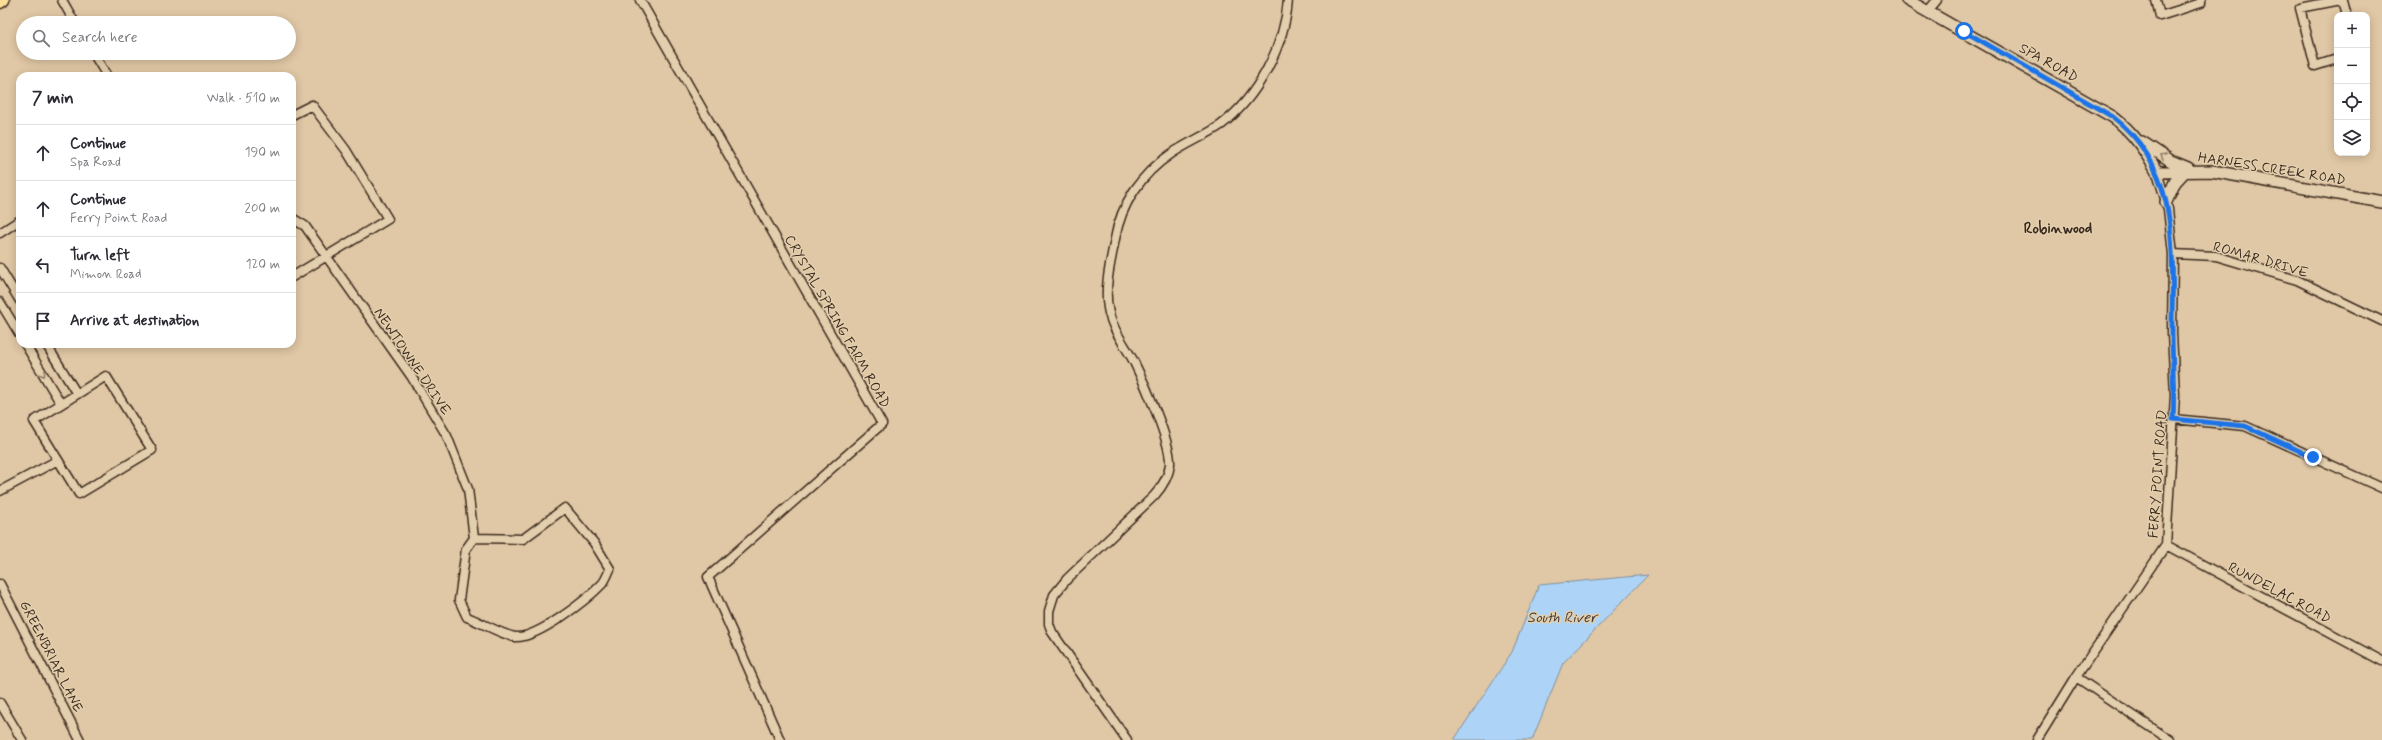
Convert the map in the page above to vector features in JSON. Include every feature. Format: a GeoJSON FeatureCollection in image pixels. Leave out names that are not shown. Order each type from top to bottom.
{"type":"FeatureCollection","features":[{"type":"Feature","properties":{"kind":"main road"},"geometry":{"type":"LineString","coordinates":[[0,2],[4,0]]}},
{"type":"Feature","properties":{"kind":"street"},"geometry":{"type":"LineString","coordinates":[[62,0],[71,16]]}},
{"type":"Feature","properties":{"kind":"street","name":"CRYSTAL SPRING FARM ROAD"},"geometry":{"type":"LineString","coordinates":[[640,0],[882,424],[708,577],[780,740]]}},
{"type":"Feature","properties":{"kind":"street"},"geometry":{"type":"LineString","coordinates":[[1127,740],[1056,638],[1048,618],[1050,606],[1061,587],[1161,489],[1169,473],[1170,455],[1156,416],[1135,363],[1118,334],[1108,308],[1108,287],[1118,225],[1126,201],[1156,166],[1170,154],[1221,124],[1255,88],[1276,50],[1288,0]]}},
{"type":"Feature","properties":{"kind":"street","name":"SPA ROAD"},"geometry":{"type":"LineString","coordinates":[[1907,0],[2095,105],[2129,129],[2137,139],[2157,172]]}},
{"type":"Feature","properties":{"kind":"street"},"geometry":{"type":"LineString","coordinates":[[1928,11],[1937,0]]}},
{"type":"Feature","properties":{"kind":"street"},"geometry":{"type":"LineString","coordinates":[[2156,0],[2160,16],[2201,3],[2201,0]]}},
{"type":"Feature","properties":{"kind":"street"},"geometry":{"type":"LineString","coordinates":[[2334,60],[2315,66],[2300,8],[2342,0],[2346,12]]}},
{"type":"Feature","properties":{"kind":"street"},"geometry":{"type":"LineString","coordinates":[[97,60],[104,72]]}},
{"type":"Feature","properties":{"kind":"street"},"geometry":{"type":"LineString","coordinates":[[296,113],[312,105],[346,150],[388,219],[296,275]]}},
{"type":"Feature","properties":{"kind":"street"},"geometry":{"type":"LineString","coordinates":[[2137,139],[2189,170],[2175,182],[2166,202]]}},
{"type":"Feature","properties":{"kind":"street","name":"HARNESS CREEK ROAD"},"geometry":{"type":"LineString","coordinates":[[2157,172],[2189,170],[2212,171],[2382,202]]}},
{"type":"Feature","properties":{"kind":"street","name":"FERRY POINT ROAD"},"geometry":{"type":"LineString","coordinates":[[2037,740],[2076,677],[2166,545],[2173,419],[2173,254],[2166,202],[2157,172]]}},
{"type":"Feature","properties":{"kind":"street","name":"NEWTOWNE DRIVE"},"geometry":{"type":"LineString","coordinates":[[296,220],[305,226],[411,376],[447,436],[468,489],[474,538]]}},
{"type":"Feature","properties":{"kind":"street"},"geometry":{"type":"LineString","coordinates":[[0,233],[16,223]]}},
{"type":"Feature","properties":{"kind":"street","name":"ROMAR DRIVE"},"geometry":{"type":"LineString","coordinates":[[2173,254],[2216,256],[2297,280],[2382,321]]}},
{"type":"Feature","properties":{"kind":"street"},"geometry":{"type":"LineString","coordinates":[[0,268],[16,294]]}},
{"type":"Feature","properties":{"kind":"street"},"geometry":{"type":"LineString","coordinates":[[0,302],[16,328]]}},
{"type":"Feature","properties":{"kind":"street"},"geometry":{"type":"LineString","coordinates":[[27,348],[61,404]]}},
{"type":"Feature","properties":{"kind":"street"},"geometry":{"type":"LineString","coordinates":[[48,348],[77,394]]}},
{"type":"Feature","properties":{"kind":"street"},"geometry":{"type":"LineString","coordinates":[[106,376],[152,450],[79,494],[34,421],[77,394],[106,376]]}},
{"type":"Feature","properties":{"kind":"street"},"geometry":{"type":"LineString","coordinates":[[2173,419],[2245,426],[2382,488]]}},
{"type":"Feature","properties":{"kind":"street"},"geometry":{"type":"LineString","coordinates":[[0,491],[58,460]]}},
{"type":"Feature","properties":{"kind":"street"},"geometry":{"type":"LineString","coordinates":[[565,508],[594,543],[610,569],[604,582],[556,620],[529,636],[514,637],[467,617],[459,600],[466,549],[474,538],[523,539],[565,508]]}},
{"type":"Feature","properties":{"kind":"street","name":"RUNDELAC ROAD"},"geometry":{"type":"LineString","coordinates":[[2166,545],[2382,661]]}},
{"type":"Feature","properties":{"kind":"street","name":"GREENBRIAR LANE"},"geometry":{"type":"LineString","coordinates":[[0,584],[80,740]]}},
{"type":"Feature","properties":{"kind":"street"},"geometry":{"type":"LineString","coordinates":[[2076,677],[2170,740]]}},
{"type":"Feature","properties":{"kind":"street"},"geometry":{"type":"LineString","coordinates":[[1,707],[22,740]]}},
{"type":"Feature","properties":{"kind":"water","name":"South River"},"geometry":{"type":"Polygon","coordinates":[[[1648,575],[1563,663],[1532,740],[1454,740],[1512,652],[1539,585],[1648,575]]]}},
{"type":"Feature","properties":{"kind":"district","name":"Robinwood"},"geometry":{"type":"Point","coordinates":[2058,228]}},
{"type":"Feature","properties":{"kind":"route"},"geometry":{"type":"LineString","coordinates":[[1964,31],[2095,105],[2113,117],[2129,129],[2140,142],[2157,172],[2168,209],[2173,254],[2172,333],[2175,395],[2173,419],[2245,426],[2313,457]]}}]}
